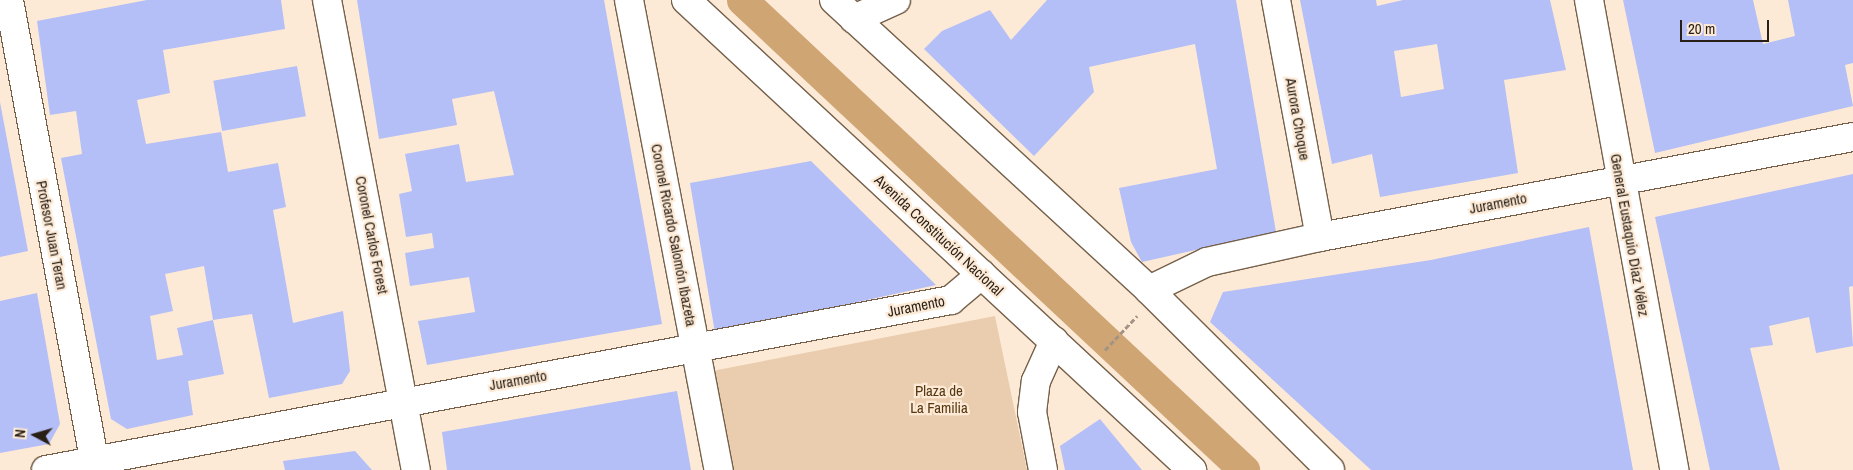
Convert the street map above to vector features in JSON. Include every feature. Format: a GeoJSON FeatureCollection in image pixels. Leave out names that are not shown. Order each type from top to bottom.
{"type":"FeatureCollection","features":[{"type":"Feature","properties":{"kind":"street","name":"Profesor Juan Teran"},"geometry":{"type":"LineString","coordinates":[[9,0],[95,465]]}},
{"type":"Feature","properties":{"kind":"street","name":"Coronel Carlos Forest"},"geometry":{"type":"LineString","coordinates":[[328,0],[416,470]]}},
{"type":"Feature","properties":{"kind":"street","name":"Coronel Ricardo Salomón Ibazeta"},"geometry":{"type":"LineString","coordinates":[[629,0],[719,470]]}},
{"type":"Feature","properties":{"kind":"street","name":"Avenida Constitución Nacional"},"geometry":{"type":"LineString","coordinates":[[686,0],[1192,470]]}},
{"type":"Feature","properties":{"kind":"street"},"geometry":{"type":"LineString","coordinates":[[834,0],[1152,293],[1330,470]]}},
{"type":"Feature","properties":{"kind":"street"},"geometry":{"type":"LineString","coordinates":[[854,19],[896,0]]}},
{"type":"Feature","properties":{"kind":"street","name":"Aurora Choque"},"geometry":{"type":"LineString","coordinates":[[1276,0],[1320,237]]}},
{"type":"Feature","properties":{"kind":"street","name":"General Eustaquio Díaz Vélez"},"geometry":{"type":"LineString","coordinates":[[1589,0],[1619,179],[1674,470]]}},
{"type":"Feature","properties":{"kind":"street","name":"Juramento"},"geometry":{"type":"LineString","coordinates":[[1152,293],[1207,262],[1320,237],[1619,179],[1853,137]]}},
{"type":"Feature","properties":{"kind":"street","name":"Juramento"},"geometry":{"type":"LineString","coordinates":[[46,470],[95,465],[403,400],[951,300],[982,274]]}},
{"type":"Feature","properties":{"kind":"street"},"geometry":{"type":"LineString","coordinates":[[1043,470],[1032,412],[1036,381],[1054,341]]}},
{"type":"Feature","properties":{"kind":"path"},"geometry":{"type":"LineString","coordinates":[[1085,370],[1152,293]]}},
{"type":"Feature","properties":{"kind":"green space","name":"Plaza de La Familia"},"geometry":{"type":"Polygon","coordinates":[[[995,316],[1027,470],[731,470],[712,371],[995,316]]]}},
{"type":"Feature","properties":{"kind":"building"},"geometry":{"type":"Polygon","coordinates":[[[147,0],[281,0],[285,29],[163,50],[170,93],[137,100],[146,144],[221,132],[228,172],[278,163],[286,207],[273,210],[293,323],[343,311],[350,371],[342,384],[269,398],[252,314],[213,320],[224,374],[188,381],[193,415],[127,429],[111,419],[61,158],[82,154],[76,111],[50,115],[37,21],[147,0]],[[204,266],[165,274],[173,311],[150,316],[157,360],[183,355],[177,328],[213,320],[204,266]]]}},
{"type":"Feature","properties":{"kind":"building"},"geometry":{"type":"Polygon","coordinates":[[[357,0],[604,0],[662,324],[427,365],[418,321],[475,312],[469,277],[410,286],[405,253],[434,248],[432,233],[406,237],[399,194],[412,191],[405,154],[459,144],[466,182],[514,175],[494,91],[452,99],[457,125],[379,139],[357,0]]]}},
{"type":"Feature","properties":{"kind":"building"},"geometry":{"type":"Polygon","coordinates":[[[1047,0],[1236,0],[1276,232],[1142,262],[1131,242],[1119,188],[1217,169],[1195,44],[1089,67],[1094,92],[1034,156],[924,49],[942,31],[990,10],[1011,40],[1047,0]]]}},
{"type":"Feature","properties":{"kind":"building"},"geometry":{"type":"Polygon","coordinates":[[[1300,0],[1376,0],[1377,6],[1403,0],[1550,0],[1566,70],[1504,80],[1518,173],[1380,197],[1372,154],[1332,164],[1300,0]],[[1437,44],[1394,51],[1401,97],[1444,89],[1437,44]]]}},
{"type":"Feature","properties":{"kind":"building"},"geometry":{"type":"Polygon","coordinates":[[[1623,0],[1753,0],[1763,44],[1795,36],[1788,0],[1853,0],[1853,63],[1845,65],[1853,106],[1655,153],[1623,0]]]}},
{"type":"Feature","properties":{"kind":"building"},"geometry":{"type":"Polygon","coordinates":[[[297,66],[306,116],[222,131],[213,81],[297,66]]]}},
{"type":"Feature","properties":{"kind":"building"},"geometry":{"type":"Polygon","coordinates":[[[0,102],[28,251],[0,257],[0,102]]]}},
{"type":"Feature","properties":{"kind":"building"},"geometry":{"type":"Polygon","coordinates":[[[811,161],[936,285],[715,333],[690,183],[811,161]]]}},
{"type":"Feature","properties":{"kind":"building"},"geometry":{"type":"Polygon","coordinates":[[[1853,174],[1853,286],[1849,287],[1853,346],[1816,353],[1809,317],[1769,326],[1773,345],[1750,348],[1780,470],[1710,470],[1655,217],[1853,174]]]}},
{"type":"Feature","properties":{"kind":"building"},"geometry":{"type":"Polygon","coordinates":[[[1589,227],[1633,470],[1371,470],[1210,322],[1223,292],[1431,260],[1589,227]]]}},
{"type":"Feature","properties":{"kind":"building"},"geometry":{"type":"Polygon","coordinates":[[[37,293],[60,424],[49,444],[0,453],[0,301],[37,293]]]}},
{"type":"Feature","properties":{"kind":"building"},"geometry":{"type":"Polygon","coordinates":[[[677,391],[691,470],[447,470],[442,432],[677,391]]]}},
{"type":"Feature","properties":{"kind":"building"},"geometry":{"type":"Polygon","coordinates":[[[1100,419],[1142,470],[1065,470],[1060,446],[1100,419]]]}},
{"type":"Feature","properties":{"kind":"building"},"geometry":{"type":"Polygon","coordinates":[[[355,451],[372,470],[285,470],[283,461],[355,451]]]}},
{"type":"Feature","properties":{"kind":"waterway"},"geometry":{"type":"LineString","coordinates":[[742,0],[1244,470]]}}]}
